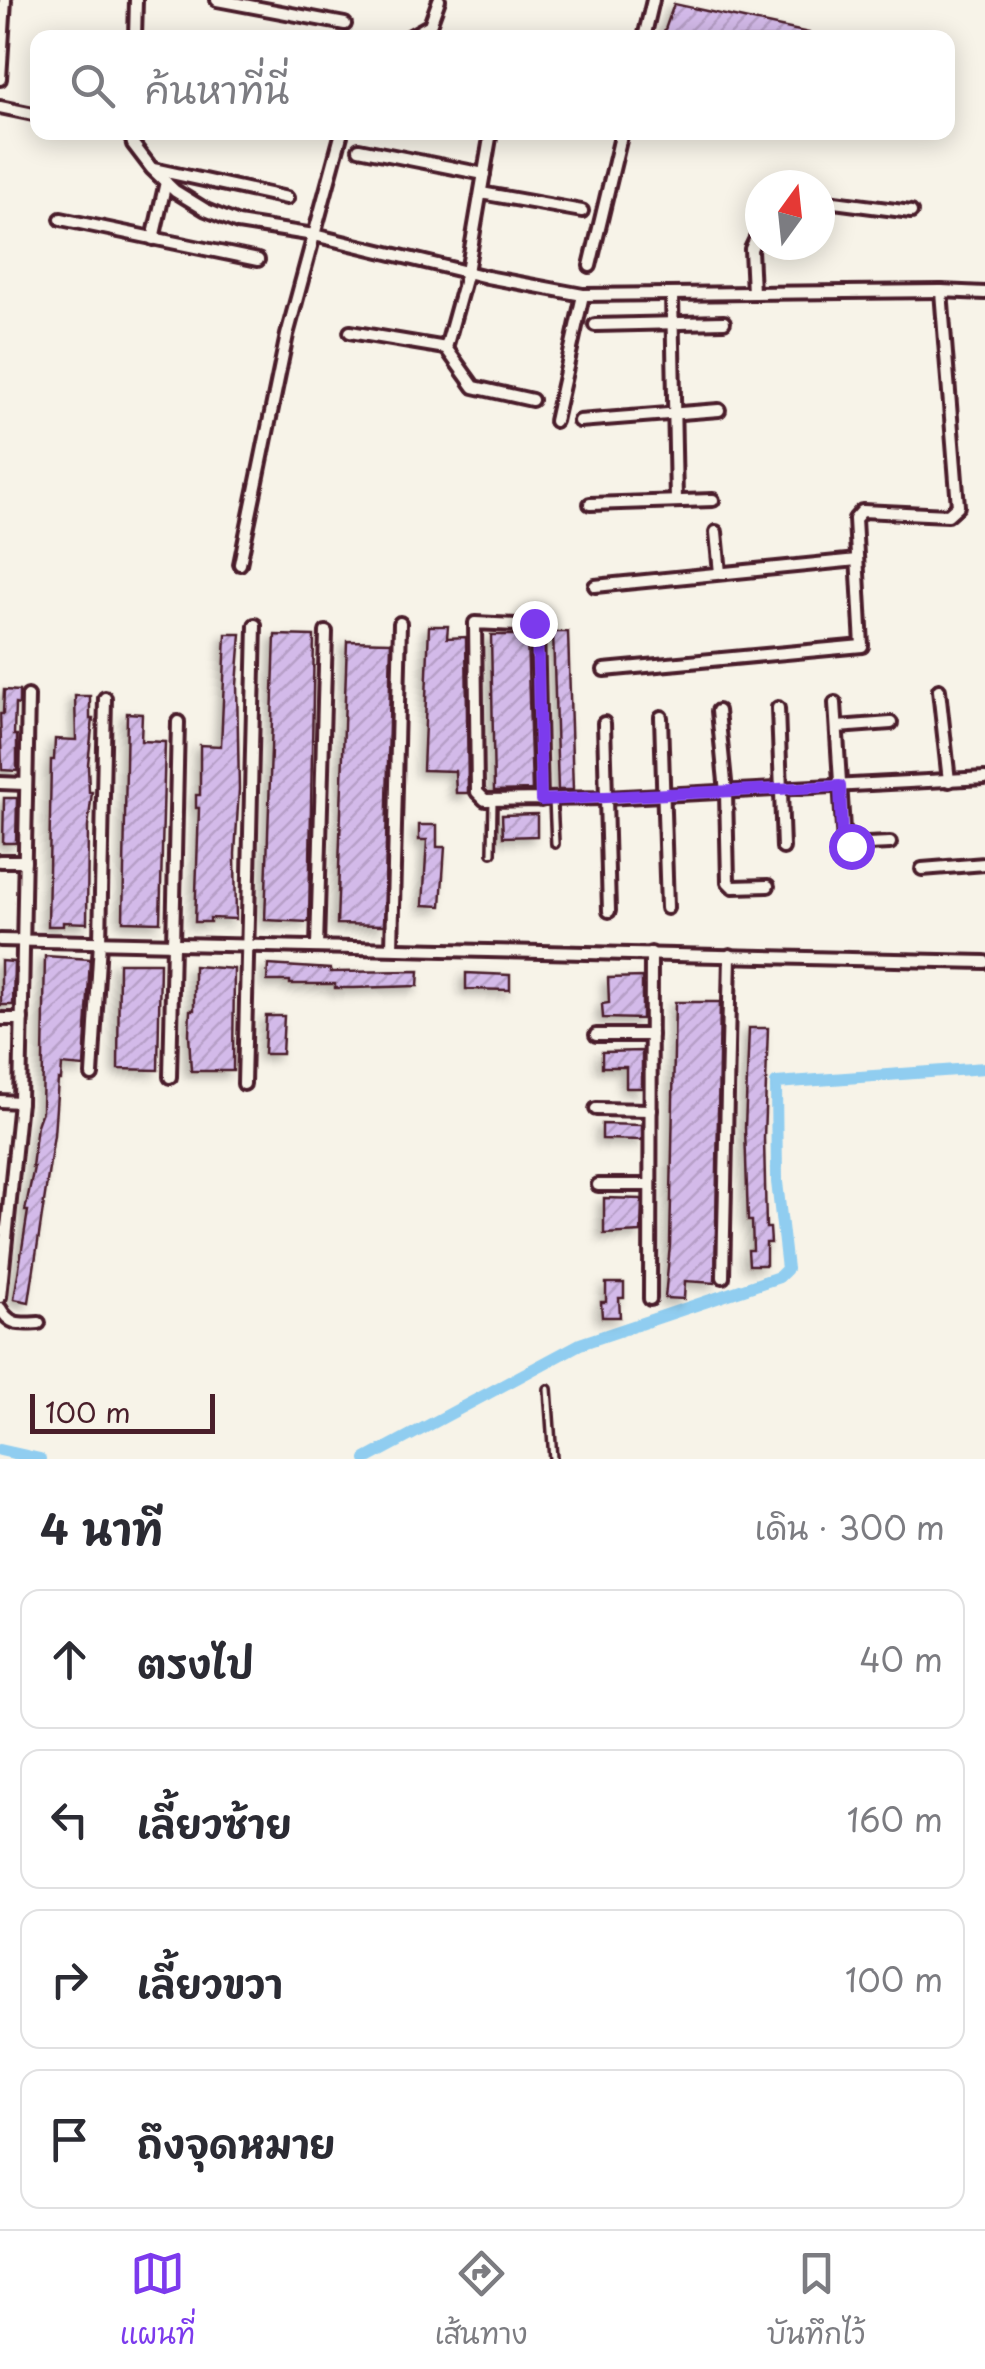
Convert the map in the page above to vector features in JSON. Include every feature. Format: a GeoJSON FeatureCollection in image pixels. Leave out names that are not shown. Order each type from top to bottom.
{"type":"FeatureCollection","features":[{"type":"Feature","properties":{"kind":"street"},"geometry":{"type":"LineString","coordinates":[[0,79],[5,0]]}},
{"type":"Feature","properties":{"kind":"street"},"geometry":{"type":"LineString","coordinates":[[136,0],[136,30]]}},
{"type":"Feature","properties":{"kind":"street"},"geometry":{"type":"LineString","coordinates":[[217,0],[344,24]]}},
{"type":"Feature","properties":{"kind":"street"},"geometry":{"type":"LineString","coordinates":[[420,30],[430,24],[439,0]]}},
{"type":"Feature","properties":{"kind":"street"},"geometry":{"type":"LineString","coordinates":[[646,30],[653,0]]}},
{"type":"Feature","properties":{"kind":"street"},"geometry":{"type":"LineString","coordinates":[[0,107],[30,113]]}},
{"type":"Feature","properties":{"kind":"street"},"geometry":{"type":"LineString","coordinates":[[132,140],[166,182],[206,210],[238,222],[583,295],[941,290],[985,294]]}},
{"type":"Feature","properties":{"kind":"street"},"geometry":{"type":"LineString","coordinates":[[240,564],[287,335],[340,140]]}},
{"type":"Feature","properties":{"kind":"street"},"geometry":{"type":"LineString","coordinates":[[446,348],[467,272],[490,140]]}},
{"type":"Feature","properties":{"kind":"street"},"geometry":{"type":"LineString","coordinates":[[590,266],[620,140]]}},
{"type":"Feature","properties":{"kind":"street"},"geometry":{"type":"LineString","coordinates":[[359,150],[484,174]]}},
{"type":"Feature","properties":{"kind":"street"},"geometry":{"type":"LineString","coordinates":[[152,169],[287,198]]}},
{"type":"Feature","properties":{"kind":"street"},"geometry":{"type":"LineString","coordinates":[[153,239],[166,182]]}},
{"type":"Feature","properties":{"kind":"street"},"geometry":{"type":"LineString","coordinates":[[480,193],[582,211]]}},
{"type":"Feature","properties":{"kind":"street"},"geometry":{"type":"LineString","coordinates":[[835,202],[911,212]]}},
{"type":"Feature","properties":{"kind":"street"},"geometry":{"type":"LineString","coordinates":[[61,219],[258,260]]}},
{"type":"Feature","properties":{"kind":"street"},"geometry":{"type":"LineString","coordinates":[[751,260],[753,293]]}},
{"type":"Feature","properties":{"kind":"street"},"geometry":{"type":"LineString","coordinates":[[604,670],[858,648],[862,642],[855,518],[862,511],[948,515],[958,506],[941,290]]}},
{"type":"Feature","properties":{"kind":"street"},"geometry":{"type":"LineString","coordinates":[[672,294],[676,501]]}},
{"type":"Feature","properties":{"kind":"street"},"geometry":{"type":"LineString","coordinates":[[555,421],[583,295]]}},
{"type":"Feature","properties":{"kind":"street"},"geometry":{"type":"LineString","coordinates":[[595,325],[724,322]]}},
{"type":"Feature","properties":{"kind":"street"},"geometry":{"type":"LineString","coordinates":[[350,332],[446,348],[474,386],[532,400]]}},
{"type":"Feature","properties":{"kind":"street"},"geometry":{"type":"LineString","coordinates":[[579,421],[719,410]]}},
{"type":"Feature","properties":{"kind":"street"},"geometry":{"type":"LineString","coordinates":[[590,504],[713,500]]}},
{"type":"Feature","properties":{"kind":"street"},"geometry":{"type":"LineString","coordinates":[[716,532],[720,573]]}},
{"type":"Feature","properties":{"kind":"street"},"geometry":{"type":"LineString","coordinates":[[595,586],[858,560]]}},
{"type":"Feature","properties":{"kind":"street"},"geometry":{"type":"LineString","coordinates":[[392,948],[400,623]]}},
{"type":"Feature","properties":{"kind":"street"},"geometry":{"type":"LineString","coordinates":[[541,800],[537,626],[477,623],[474,625],[479,798],[541,800],[664,796],[985,778]]}},
{"type":"Feature","properties":{"kind":"street"},"geometry":{"type":"LineString","coordinates":[[244,1084],[255,625]]}},
{"type":"Feature","properties":{"kind":"street"},"geometry":{"type":"LineString","coordinates":[[317,946],[326,632]]}},
{"type":"Feature","properties":{"kind":"street"},"geometry":{"type":"LineString","coordinates":[[939,690],[949,781]]}},
{"type":"Feature","properties":{"kind":"street"},"geometry":{"type":"LineString","coordinates":[[0,1297],[5,1178],[20,1102],[28,696]]}},
{"type":"Feature","properties":{"kind":"street"},"geometry":{"type":"LineString","coordinates":[[92,1075],[100,942],[106,698]]}},
{"type":"Feature","properties":{"kind":"street"},"geometry":{"type":"LineString","coordinates":[[835,703],[844,845],[890,843]]}},
{"type":"Feature","properties":{"kind":"street"},"geometry":{"type":"LineString","coordinates":[[778,708],[783,848]]}},
{"type":"Feature","properties":{"kind":"street"},"geometry":{"type":"LineString","coordinates":[[718,711],[726,792],[728,882],[734,886],[768,886]]}},
{"type":"Feature","properties":{"kind":"street"},"geometry":{"type":"LineString","coordinates":[[661,717],[667,908]]}},
{"type":"Feature","properties":{"kind":"street"},"geometry":{"type":"LineString","coordinates":[[170,1078],[170,944],[178,722]]}},
{"type":"Feature","properties":{"kind":"street"},"geometry":{"type":"LineString","coordinates":[[604,723],[610,911]]}},
{"type":"Feature","properties":{"kind":"street"},"geometry":{"type":"LineString","coordinates":[[837,727],[891,723]]}},
{"type":"Feature","properties":{"kind":"street"},"geometry":{"type":"LineString","coordinates":[[0,783],[26,784]]}},
{"type":"Feature","properties":{"kind":"street"},"geometry":{"type":"LineString","coordinates":[[0,860],[25,861]]}},
{"type":"Feature","properties":{"kind":"street"},"geometry":{"type":"LineString","coordinates":[[922,870],[985,864]]}},
{"type":"Feature","properties":{"kind":"street"},"geometry":{"type":"LineString","coordinates":[[0,940],[985,962]]}},
{"type":"Feature","properties":{"kind":"street"},"geometry":{"type":"LineString","coordinates":[[650,1299],[651,953]]}},
{"type":"Feature","properties":{"kind":"street"},"geometry":{"type":"LineString","coordinates":[[723,1276],[730,954]]}},
{"type":"Feature","properties":{"kind":"street"},"geometry":{"type":"LineString","coordinates":[[0,1019],[22,1019]]}},
{"type":"Feature","properties":{"kind":"street"},"geometry":{"type":"LineString","coordinates":[[596,1035],[651,1035]]}},
{"type":"Feature","properties":{"kind":"street"},"geometry":{"type":"LineString","coordinates":[[0,1102],[20,1102]]}},
{"type":"Feature","properties":{"kind":"street"},"geometry":{"type":"LineString","coordinates":[[596,1109],[650,1110]]}},
{"type":"Feature","properties":{"kind":"street"},"geometry":{"type":"LineString","coordinates":[[598,1185],[650,1184]]}},
{"type":"Feature","properties":{"kind":"street"},"geometry":{"type":"LineString","coordinates":[[0,1308],[7,1320],[19,1325],[40,1323]]}},
{"type":"Feature","properties":{"kind":"lane"},"geometry":{"type":"LineString","coordinates":[[554,799],[555,844]]}},
{"type":"Feature","properties":{"kind":"lane"},"geometry":{"type":"LineString","coordinates":[[492,853],[494,800]]}},
{"type":"Feature","properties":{"kind":"lane"},"geometry":{"type":"LineString","coordinates":[[548,1389],[554,1459]]}},
{"type":"Feature","properties":{"kind":"building"},"geometry":{"type":"Polygon","coordinates":[[[674,4],[795,30],[665,30],[674,4]]]}},
{"type":"Feature","properties":{"kind":"building"},"geometry":{"type":"Polygon","coordinates":[[[429,626],[448,626],[447,638],[466,637],[468,793],[456,793],[455,771],[423,770],[429,626]]]}},
{"type":"Feature","properties":{"kind":"building"},"geometry":{"type":"Polygon","coordinates":[[[553,632],[568,632],[573,790],[558,790],[553,632]]]}},
{"type":"Feature","properties":{"kind":"building"},"geometry":{"type":"Polygon","coordinates":[[[226,634],[241,634],[237,685],[236,919],[195,922],[200,745],[221,746],[226,634]]]}},
{"type":"Feature","properties":{"kind":"building"},"geometry":{"type":"Polygon","coordinates":[[[275,635],[314,636],[309,922],[265,920],[275,635]]]}},
{"type":"Feature","properties":{"kind":"building"},"geometry":{"type":"Polygon","coordinates":[[[491,635],[527,635],[532,790],[494,791],[491,635]]]}},
{"type":"Feature","properties":{"kind":"building"},"geometry":{"type":"Polygon","coordinates":[[[347,641],[391,642],[384,925],[337,924],[347,641]]]}},
{"type":"Feature","properties":{"kind":"building"},"geometry":{"type":"Polygon","coordinates":[[[4,690],[19,691],[14,735],[17,771],[2,770],[0,714],[4,690]]]}},
{"type":"Feature","properties":{"kind":"building"},"geometry":{"type":"Polygon","coordinates":[[[75,696],[90,696],[93,719],[88,764],[92,792],[87,923],[48,926],[51,760],[55,739],[76,740],[75,696]]]}},
{"type":"Feature","properties":{"kind":"building"},"geometry":{"type":"Polygon","coordinates":[[[127,713],[142,714],[141,741],[165,742],[160,922],[123,921],[127,713]]]}},
{"type":"Feature","properties":{"kind":"building"},"geometry":{"type":"Polygon","coordinates":[[[4,798],[17,798],[16,843],[3,843],[4,798]]]}},
{"type":"Feature","properties":{"kind":"building"},"geometry":{"type":"Polygon","coordinates":[[[537,814],[537,836],[503,837],[502,815],[537,814]]]}},
{"type":"Feature","properties":{"kind":"building"},"geometry":{"type":"Polygon","coordinates":[[[419,825],[437,825],[437,847],[445,847],[441,906],[423,905],[427,840],[419,840],[419,825]]]}},
{"type":"Feature","properties":{"kind":"building"},"geometry":{"type":"Polygon","coordinates":[[[45,956],[90,959],[84,1067],[62,1065],[58,1080],[54,1135],[29,1302],[14,1299],[42,1111],[45,956]]]}},
{"type":"Feature","properties":{"kind":"building"},"geometry":{"type":"Polygon","coordinates":[[[1,961],[14,962],[13,1005],[1,1005],[1,961]]]}},
{"type":"Feature","properties":{"kind":"building"},"geometry":{"type":"Polygon","coordinates":[[[119,963],[160,963],[158,1070],[118,1069],[119,963]]]}},
{"type":"Feature","properties":{"kind":"building"},"geometry":{"type":"Polygon","coordinates":[[[268,965],[330,972],[419,971],[418,986],[335,988],[335,984],[267,981],[268,965]]]}},
{"type":"Feature","properties":{"kind":"building"},"geometry":{"type":"Polygon","coordinates":[[[194,966],[234,969],[233,1071],[191,1071],[189,1034],[190,1010],[194,1010],[194,966]]]}},
{"type":"Feature","properties":{"kind":"building"},"geometry":{"type":"Polygon","coordinates":[[[466,973],[510,975],[510,990],[466,989],[466,973]]]}},
{"type":"Feature","properties":{"kind":"building"},"geometry":{"type":"Polygon","coordinates":[[[642,977],[642,1019],[603,1018],[602,1004],[609,1003],[608,978],[642,977]]]}},
{"type":"Feature","properties":{"kind":"building"},"geometry":{"type":"Polygon","coordinates":[[[675,1002],[720,1002],[715,1283],[685,1281],[684,1299],[665,1298],[670,1245],[675,1002]]]}},
{"type":"Feature","properties":{"kind":"building"},"geometry":{"type":"Polygon","coordinates":[[[266,1016],[284,1016],[282,1054],[264,1054],[266,1016]]]}},
{"type":"Feature","properties":{"kind":"building"},"geometry":{"type":"Polygon","coordinates":[[[749,1028],[768,1028],[764,1138],[766,1228],[770,1228],[771,1243],[766,1243],[766,1265],[749,1265],[748,1250],[753,1250],[752,1221],[748,1221],[745,1128],[749,1028]]]}},
{"type":"Feature","properties":{"kind":"building"},"geometry":{"type":"Polygon","coordinates":[[[642,1051],[642,1088],[626,1088],[626,1067],[602,1067],[602,1052],[642,1051]]]}},
{"type":"Feature","properties":{"kind":"building"},"geometry":{"type":"Polygon","coordinates":[[[602,1124],[642,1125],[642,1140],[602,1139],[602,1124]]]}},
{"type":"Feature","properties":{"kind":"building"},"geometry":{"type":"Polygon","coordinates":[[[604,1198],[642,1199],[641,1232],[604,1234],[604,1198]]]}},
{"type":"Feature","properties":{"kind":"building"},"geometry":{"type":"Polygon","coordinates":[[[606,1283],[624,1283],[624,1298],[619,1298],[620,1317],[602,1317],[606,1283]]]}},
{"type":"Feature","properties":{"kind":"waterway"},"geometry":{"type":"LineString","coordinates":[[366,1459],[580,1344],[779,1277],[787,1269],[777,1182],[776,1083],[985,1068]]}},
{"type":"Feature","properties":{"kind":"waterway"},"geometry":{"type":"LineString","coordinates":[[0,1450],[40,1459]]}},
{"type":"Feature","properties":{"kind":"route"},"geometry":{"type":"LineString","coordinates":[[534,623],[541,800],[840,786],[842,839],[844,845],[851,846]]}}]}
